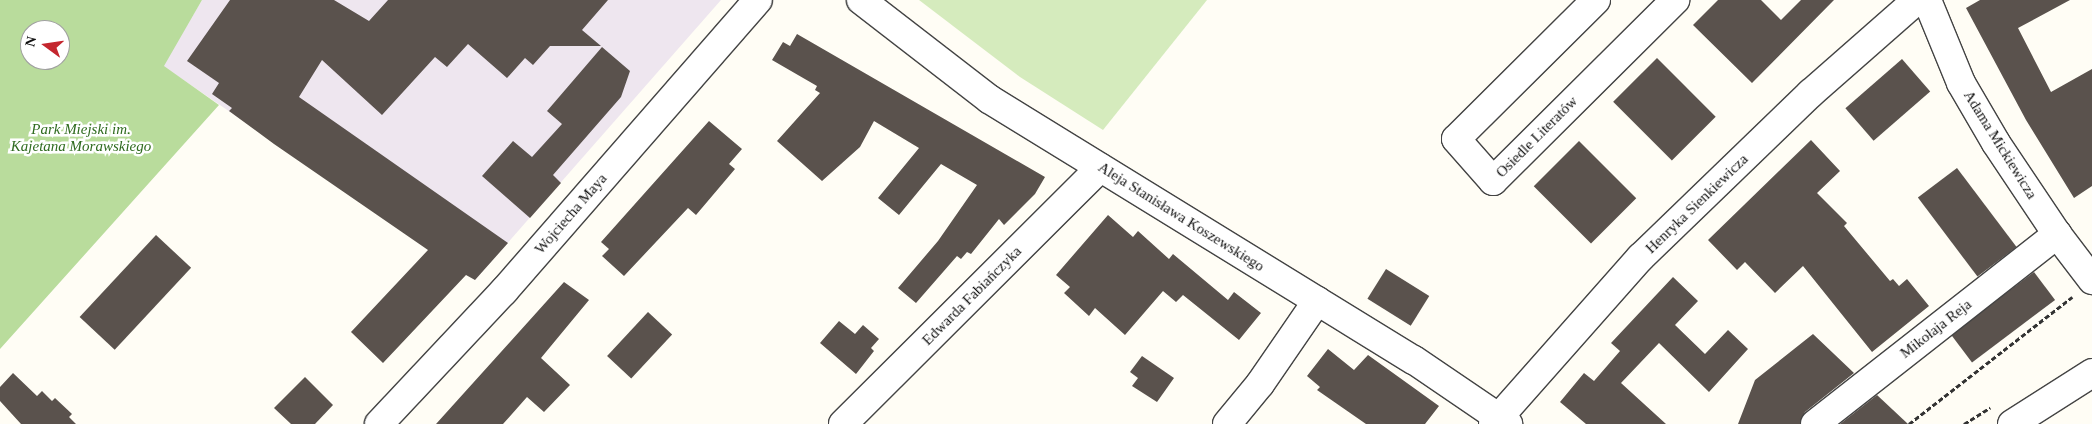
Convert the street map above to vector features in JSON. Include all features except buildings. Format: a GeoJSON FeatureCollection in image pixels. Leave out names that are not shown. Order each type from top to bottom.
{"type":"FeatureCollection","features":[{"type":"Feature","properties":{"kind":"street","name":"Wojciecha Maya"},"geometry":{"type":"LineString","coordinates":[[379,424],[504,291],[758,0]]}},
{"type":"Feature","properties":{"kind":"street","name":"Aleja Stanisława Koszewskiego"},"geometry":{"type":"LineString","coordinates":[[861,0],[990,99],[1317,301],[1500,422]]}},
{"type":"Feature","properties":{"kind":"street","name":"Osiedle Literatów"},"geometry":{"type":"LineString","coordinates":[[1596,0],[1456,139],[1493,181],[1675,0]]}},
{"type":"Feature","properties":{"kind":"street","name":"Henryka Sienkiewicza"},"geometry":{"type":"LineString","coordinates":[[1500,422],[1642,258],[1811,93],[1917,0]]}},
{"type":"Feature","properties":{"kind":"street","name":"Adama Mickiewicza"},"geometry":{"type":"LineString","coordinates":[[1927,0],[1961,83],[1996,143],[2057,234],[2084,287]]}},
{"type":"Feature","properties":{"kind":"street","name":"Edwarda Fabiańczyka"},"geometry":{"type":"LineString","coordinates":[[843,424],[1100,168]]}},
{"type":"Feature","properties":{"kind":"street","name":"Mikołaja Reja"},"geometry":{"type":"LineString","coordinates":[[1815,424],[2057,234]]}},
{"type":"Feature","properties":{"kind":"street"},"geometry":{"type":"LineString","coordinates":[[1227,424],[1260,384],[1317,301]]}},
{"type":"Feature","properties":{"kind":"street"},"geometry":{"type":"LineString","coordinates":[[2012,424],[2092,373]]}},
{"type":"Feature","properties":{"kind":"path"},"geometry":{"type":"LineString","coordinates":[[1909,424],[2084,287]]}},
{"type":"Feature","properties":{"kind":"shaded area"},"geometry":{"type":"Polygon","coordinates":[[[202,0],[721,0],[475,280],[163,66],[202,0]]]}},
{"type":"Feature","properties":{"kind":"green space","name":"Park Miejski im. Kajetana Morawskiego"},"geometry":{"type":"Polygon","coordinates":[[[0,0],[202,0],[164,66],[219,105],[0,349],[0,0]]]}},
{"type":"Feature","properties":{"kind":"green space"},"geometry":{"type":"Polygon","coordinates":[[[919,0],[1207,0],[1103,130],[1020,77],[919,0]]]}}]}
